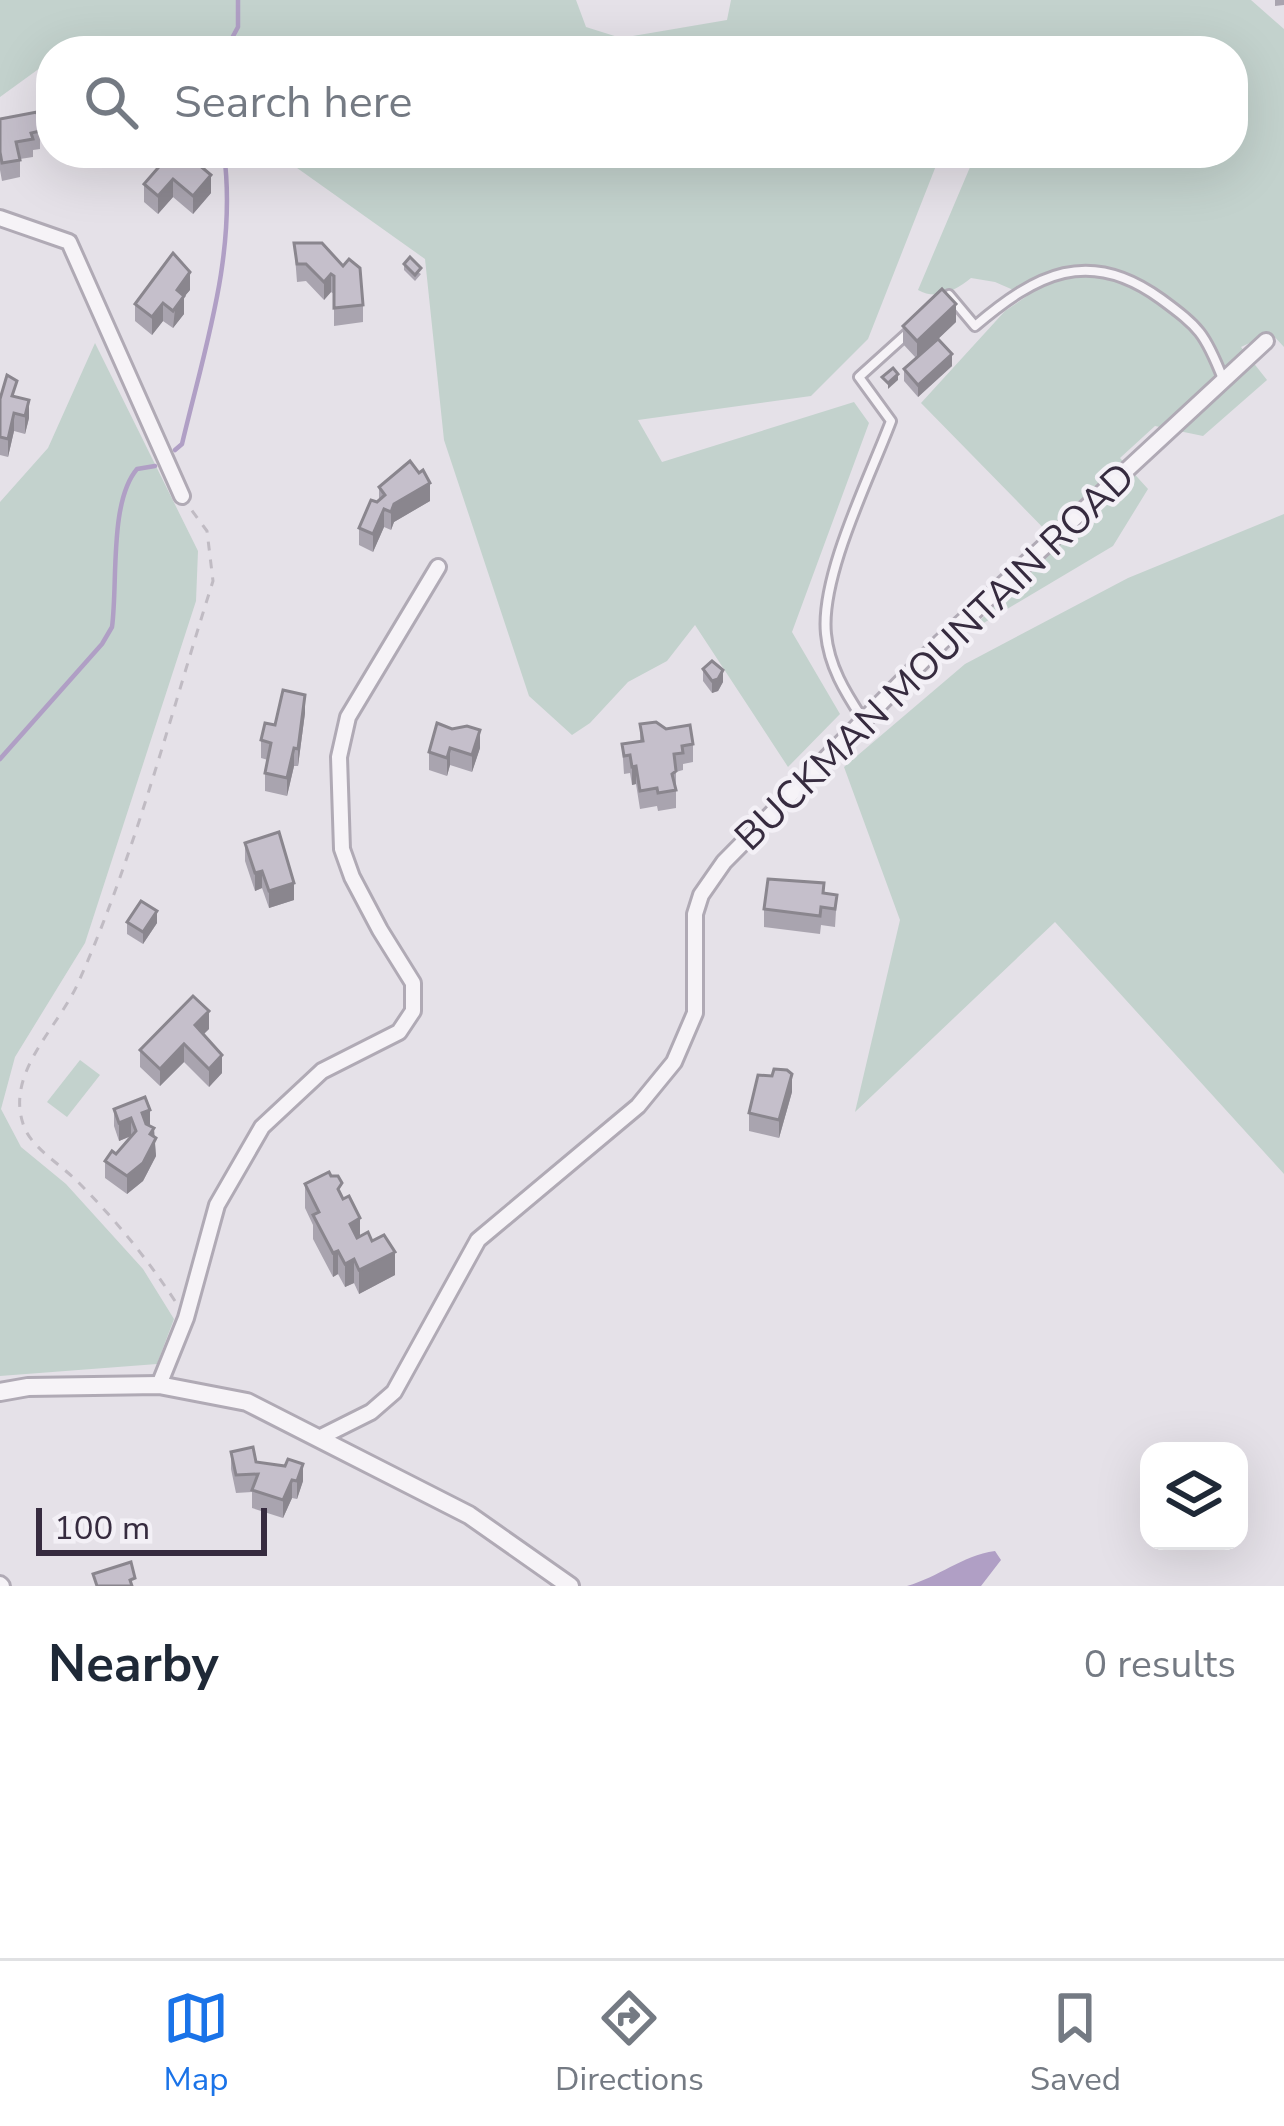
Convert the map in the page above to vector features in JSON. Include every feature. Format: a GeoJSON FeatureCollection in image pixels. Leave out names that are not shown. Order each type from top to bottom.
{"type":"FeatureCollection","features":[{"type":"Feature","properties":{"kind":"street"},"geometry":{"type":"LineString","coordinates":[[0,218],[69,242],[182,496]]}},
{"type":"Feature","properties":{"kind":"street","name":"BUCKMAN MOUNTAIN ROAD"},"geometry":{"type":"LineString","coordinates":[[319,1438],[370,1412],[394,1391],[478,1240],[658,1085],[680,1051],[695,1013],[694,922],[701,895],[724,862],[862,718],[1266,340]]}},
{"type":"Feature","properties":{"kind":"street"},"geometry":{"type":"LineString","coordinates":[[159,1385],[186,1318],[218,1205],[262,1127],[322,1072],[399,1033],[413,1011],[413,982],[371,913],[342,849],[339,757],[353,706],[438,567]]}},
{"type":"Feature","properties":{"kind":"street"},"geometry":{"type":"LineString","coordinates":[[0,1391],[159,1385],[247,1402],[469,1515],[570,1586]]}},
{"type":"Feature","properties":{"kind":"lane"},"geometry":{"type":"LineString","coordinates":[[934,308],[949,295],[975,326],[1016,291],[1087,268],[1103,269],[1148,289],[1194,322],[1223,380]]}},
{"type":"Feature","properties":{"kind":"lane"},"geometry":{"type":"LineString","coordinates":[[862,718],[838,682],[825,633],[832,578],[892,421],[859,377],[919,322]]}},
{"type":"Feature","properties":{"kind":"path"},"geometry":{"type":"LineString","coordinates":[[182,496],[207,531],[213,580],[99,936],[72,998],[26,1070],[17,1102],[27,1134],[76,1179],[143,1253],[186,1318]]}},
{"type":"Feature","properties":{"kind":"shaded area"},"geometry":{"type":"Polygon","coordinates":[[[0,0],[576,0],[586,27],[615,36],[36,36],[36,71],[0,97],[0,0]]]}},
{"type":"Feature","properties":{"kind":"shaded area"},"geometry":{"type":"Polygon","coordinates":[[[731,0],[1251,0],[1284,29],[1284,347],[1271,333],[1241,347],[1267,380],[1203,436],[1155,426],[1120,458],[1148,489],[1113,546],[967,633],[1058,543],[921,403],[1005,311],[1027,296],[971,278],[939,294],[918,290],[970,168],[1248,168],[1248,36],[633,36],[727,20],[731,0]]]}},
{"type":"Feature","properties":{"kind":"shaded area"},"geometry":{"type":"Polygon","coordinates":[[[297,168],[935,168],[868,339],[811,396],[638,420],[662,462],[854,402],[869,423],[792,632],[840,714],[788,767],[695,625],[667,661],[628,682],[590,723],[572,735],[529,696],[444,440],[425,259],[297,168]]]}},
{"type":"Feature","properties":{"kind":"shaded area"},"geometry":{"type":"Polygon","coordinates":[[[95,343],[198,551],[196,601],[85,943],[15,1057],[1,1109],[21,1147],[66,1184],[143,1269],[174,1319],[157,1364],[0,1376],[0,502],[48,448],[95,343]]]}},
{"type":"Feature","properties":{"kind":"shaded area"},"geometry":{"type":"Polygon","coordinates":[[[1284,514],[1284,1174],[1055,922],[855,1112],[900,920],[844,767],[965,664],[1128,578],[1284,514]]]}},
{"type":"Feature","properties":{"kind":"shaded area"},"geometry":{"type":"Polygon","coordinates":[[[80,1060],[100,1075],[67,1117],[47,1102],[80,1060]]]}},
{"type":"Feature","properties":{"kind":"shaded area"},"geometry":{"type":"Polygon","coordinates":[[[995,1551],[1001,1560],[981,1586],[907,1586],[971,1557],[995,1551]]]}},
{"type":"Feature","properties":{"kind":"building"},"geometry":{"type":"Polygon","coordinates":[[[36,112],[33,139],[16,142],[20,160],[2,163],[0,119],[36,112]]]}},
{"type":"Feature","properties":{"kind":"building"},"geometry":{"type":"Polygon","coordinates":[[[158,168],[203,168],[211,175],[193,196],[173,179],[158,196],[144,184],[158,168]]]}},
{"type":"Feature","properties":{"kind":"building"},"geometry":{"type":"Polygon","coordinates":[[[294,243],[322,243],[343,266],[349,259],[360,268],[363,305],[334,308],[334,276],[324,282],[306,264],[297,264],[294,243]]]}},
{"type":"Feature","properties":{"kind":"building"},"geometry":{"type":"Polygon","coordinates":[[[173,253],[190,272],[177,290],[184,296],[173,311],[163,303],[152,317],[135,304],[173,253]]]}},
{"type":"Feature","properties":{"kind":"building"},"geometry":{"type":"Polygon","coordinates":[[[410,257],[421,268],[415,275],[404,264],[410,257]]]}},
{"type":"Feature","properties":{"kind":"building"},"geometry":{"type":"Polygon","coordinates":[[[942,289],[956,304],[917,341],[903,326],[942,289]]]}},
{"type":"Feature","properties":{"kind":"building"},"geometry":{"type":"Polygon","coordinates":[[[938,339],[952,354],[918,385],[904,369],[938,339]]]}},
{"type":"Feature","properties":{"kind":"building"},"geometry":{"type":"Polygon","coordinates":[[[893,368],[898,374],[888,383],[882,377],[893,368]]]}},
{"type":"Feature","properties":{"kind":"building"},"geometry":{"type":"Polygon","coordinates":[[[7,375],[17,381],[12,396],[29,400],[25,416],[14,413],[8,439],[0,437],[0,399],[7,375]]]}},
{"type":"Feature","properties":{"kind":"building"},"geometry":{"type":"Polygon","coordinates":[[[410,461],[430,483],[394,504],[391,512],[384,509],[373,534],[359,528],[371,500],[377,502],[385,495],[379,487],[410,461]]]}},
{"type":"Feature","properties":{"kind":"building"},"geometry":{"type":"Polygon","coordinates":[[[712,661],[723,670],[712,681],[703,669],[712,661]]]}},
{"type":"Feature","properties":{"kind":"building"},"geometry":{"type":"Polygon","coordinates":[[[283,690],[305,695],[298,749],[294,748],[287,778],[265,773],[271,743],[261,740],[265,723],[275,725],[283,690]]]}},
{"type":"Feature","properties":{"kind":"building"},"geometry":{"type":"Polygon","coordinates":[[[656,722],[666,729],[690,725],[693,744],[674,754],[676,790],[658,793],[657,788],[640,791],[636,766],[632,767],[630,755],[624,756],[622,744],[643,741],[640,724],[656,722]]]}},
{"type":"Feature","properties":{"kind":"building"},"geometry":{"type":"Polygon","coordinates":[[[437,723],[480,730],[472,755],[450,748],[447,758],[429,752],[437,723]]]}},
{"type":"Feature","properties":{"kind":"building"},"geometry":{"type":"Polygon","coordinates":[[[279,832],[294,883],[269,891],[262,871],[255,873],[245,843],[279,832]]]}},
{"type":"Feature","properties":{"kind":"building"},"geometry":{"type":"Polygon","coordinates":[[[768,879],[824,883],[823,893],[837,895],[835,909],[821,907],[820,916],[764,909],[768,879]]]}},
{"type":"Feature","properties":{"kind":"building"},"geometry":{"type":"Polygon","coordinates":[[[141,901],[157,911],[143,932],[127,922],[141,901]]]}},
{"type":"Feature","properties":{"kind":"building"},"geometry":{"type":"Polygon","coordinates":[[[193,996],[209,1011],[195,1025],[222,1055],[209,1069],[184,1044],[160,1069],[140,1050],[193,996]]]}},
{"type":"Feature","properties":{"kind":"building"},"geometry":{"type":"Polygon","coordinates":[[[774,1069],[792,1074],[779,1120],[749,1113],[758,1075],[772,1076],[774,1069]]]}},
{"type":"Feature","properties":{"kind":"building"},"geometry":{"type":"Polygon","coordinates":[[[145,1097],[150,1110],[142,1113],[156,1138],[143,1163],[127,1176],[105,1161],[136,1131],[131,1118],[119,1123],[114,1109],[145,1097]]]}},
{"type":"Feature","properties":{"kind":"building"},"geometry":{"type":"Polygon","coordinates":[[[329,1172],[338,1176],[343,1199],[349,1196],[360,1218],[350,1224],[357,1238],[368,1232],[372,1241],[384,1235],[395,1252],[359,1270],[354,1259],[345,1264],[338,1251],[333,1253],[313,1215],[319,1212],[305,1184],[329,1172]]]}},
{"type":"Feature","properties":{"kind":"building"},"geometry":{"type":"Polygon","coordinates":[[[253,1447],[256,1462],[285,1466],[288,1459],[303,1464],[283,1500],[252,1490],[258,1474],[236,1475],[231,1452],[253,1447]]]}},
{"type":"Feature","properties":{"kind":"building"},"geometry":{"type":"Polygon","coordinates":[[[131,1562],[132,1586],[97,1586],[93,1574],[131,1562]]]}},
{"type":"Feature","properties":{"kind":"waterway"},"geometry":{"type":"LineString","coordinates":[[233,36],[238,27],[238,0]]}},
{"type":"Feature","properties":{"kind":"waterway"},"geometry":{"type":"LineString","coordinates":[[175,450],[182,444],[222,263],[225,168]]}},
{"type":"Feature","properties":{"kind":"waterway"},"geometry":{"type":"LineString","coordinates":[[0,759],[112,627],[122,501],[137,469],[155,466]]}}]}
